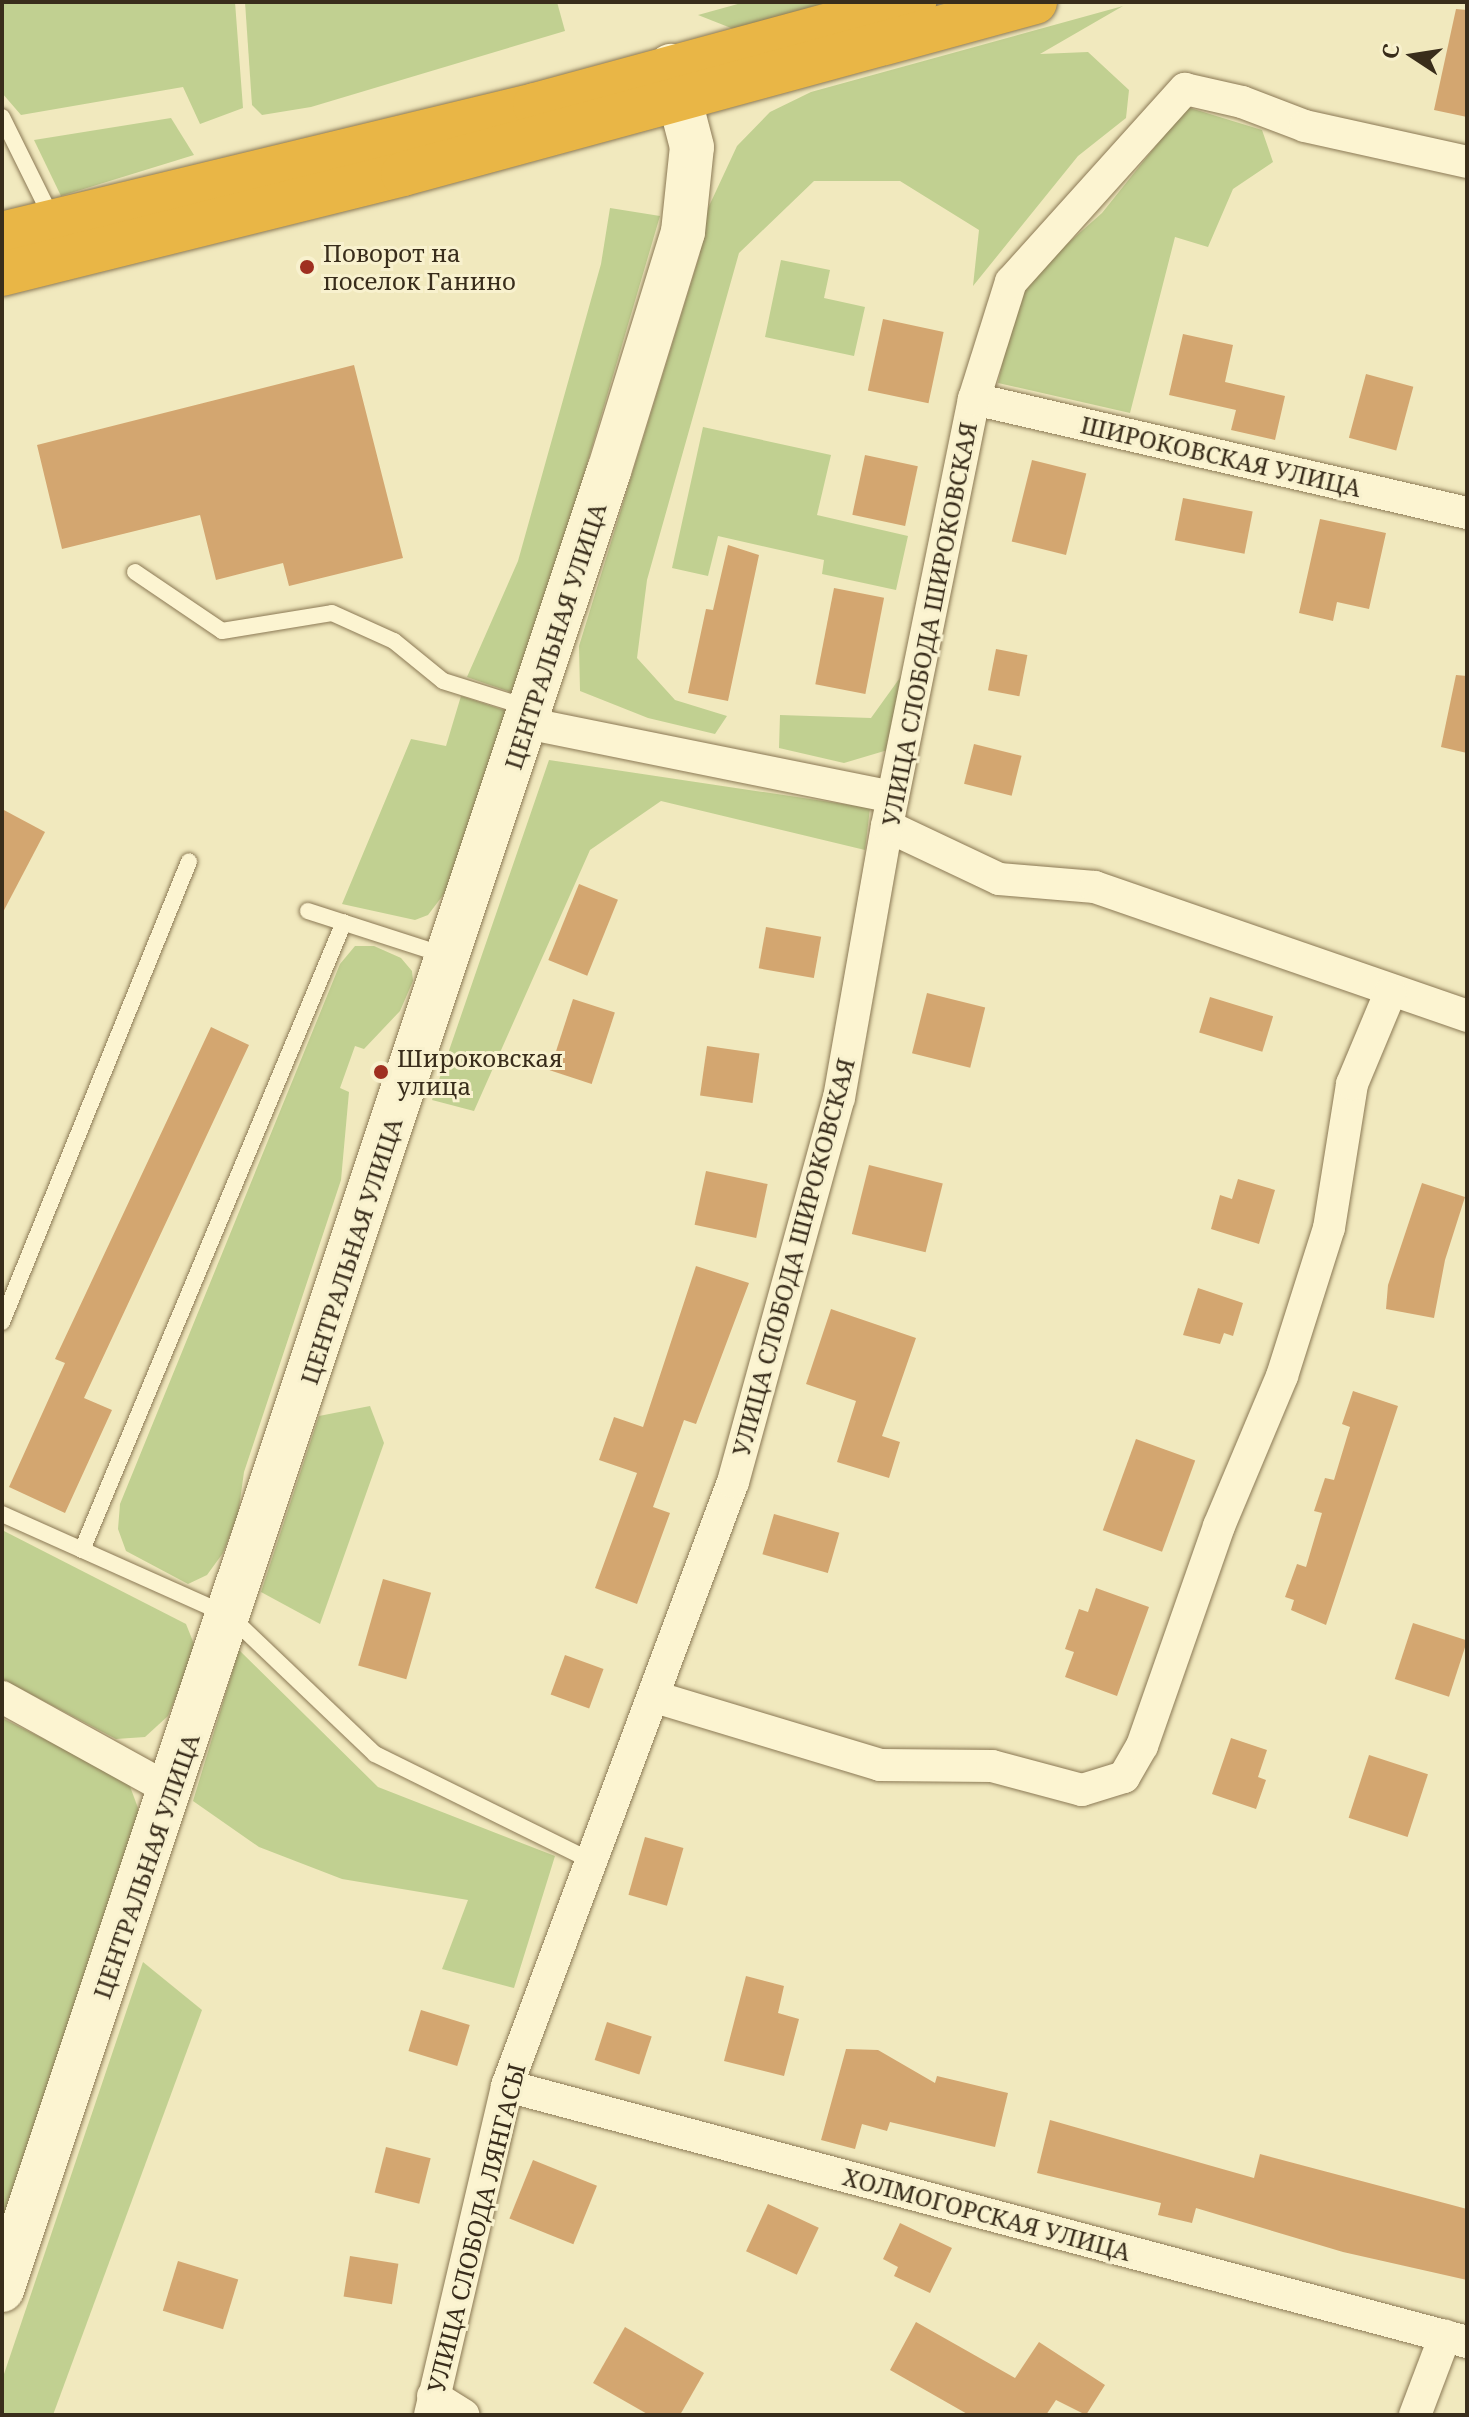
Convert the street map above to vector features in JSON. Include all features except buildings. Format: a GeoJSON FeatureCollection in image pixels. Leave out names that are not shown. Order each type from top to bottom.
{"type":"FeatureCollection","features":[{"type":"Feature","properties":{"kind":"highway"},"geometry":{"type":"LineString","coordinates":[[2,274],[677,83],[914,2]]}},
{"type":"Feature","properties":{"kind":"highway"},"geometry":{"type":"LineString","coordinates":[[2,234],[1035,2]]}},
{"type":"Feature","properties":{"kind":"street","name":"ЦЕНТРАЛЬНАЯ УЛИЦА"},"geometry":{"type":"LineString","coordinates":[[2,2290],[172,1791],[449,957],[683,232],[692,147],[677,83]]}},
{"type":"Feature","properties":{"kind":"street","name":"УЛИЦА СЛОБОДА ШИРОКОВСКАЯ"},"geometry":{"type":"LineString","coordinates":[[595,1862],[733,1482],[839,1098],[890,811],[974,399],[1011,282],[1185,89],[1242,102],[1305,126],[1467,162]]}},
{"type":"Feature","properties":{"kind":"street","name":"ШИРОКОВСКАЯ УЛИЦА"},"geometry":{"type":"LineString","coordinates":[[974,399],[1467,513]]}},
{"type":"Feature","properties":{"kind":"street"},"geometry":{"type":"LineString","coordinates":[[528,716],[890,811],[999,879],[1095,887],[1390,993],[1467,1016]]}},
{"type":"Feature","properties":{"kind":"street"},"geometry":{"type":"LineString","coordinates":[[655,1697],[880,1765],[992,1766],[1082,1790],[1124,1777],[1142,1746],[1219,1526],[1282,1376],[1329,1228],[1352,1084],[1390,993]]}},
{"type":"Feature","properties":{"kind":"street"},"geometry":{"type":"LineString","coordinates":[[2,1697],[172,1791]]}},
{"type":"Feature","properties":{"kind":"street","name":"УЛИЦА СЛОБОДА ЛЯНГАСЫ"},"geometry":{"type":"LineString","coordinates":[[431,2405],[507,2086],[595,1862]]}},
{"type":"Feature","properties":{"kind":"street","name":"ХОЛМОГОРСКАЯ УЛИЦА"},"geometry":{"type":"LineString","coordinates":[[507,2086],[1456,2339]]}},
{"type":"Feature","properties":{"kind":"street"},"geometry":{"type":"LineString","coordinates":[[1415,2415],[1456,2339]]}},
{"type":"Feature","properties":{"kind":"street"},"geometry":{"type":"LineString","coordinates":[[431,2405],[464,2415]]}},
{"type":"Feature","properties":{"kind":"lane"},"geometry":{"type":"LineString","coordinates":[[2,117],[55,223]]}},
{"type":"Feature","properties":{"kind":"lane"},"geometry":{"type":"LineString","coordinates":[[135,572],[222,631],[332,613],[394,641],[443,681],[528,716]]}},
{"type":"Feature","properties":{"kind":"lane"},"geometry":{"type":"LineString","coordinates":[[2,1322],[189,862]]}},
{"type":"Feature","properties":{"kind":"lane"},"geometry":{"type":"LineString","coordinates":[[308,911],[449,957]]}},
{"type":"Feature","properties":{"kind":"lane"},"geometry":{"type":"LineString","coordinates":[[82,1550],[344,922]]}},
{"type":"Feature","properties":{"kind":"lane"},"geometry":{"type":"LineString","coordinates":[[2,1514],[230,1616],[375,1754],[595,1862]]}},
{"type":"Feature","properties":{"kind":"green space"},"geometry":{"type":"Polygon","coordinates":[[[2,2],[235,2],[243,108],[200,124],[183,87],[21,115],[2,93],[2,2]]]}},
{"type":"Feature","properties":{"kind":"green space"},"geometry":{"type":"Polygon","coordinates":[[[245,2],[557,2],[565,31],[311,107],[262,115],[252,105],[245,2]]]}},
{"type":"Feature","properties":{"kind":"green space"},"geometry":{"type":"Polygon","coordinates":[[[745,2],[842,2],[736,30],[698,15],[745,2]]]}},
{"type":"Feature","properties":{"kind":"green space"},"geometry":{"type":"Polygon","coordinates":[[[1123,6],[1040,54],[1088,52],[1129,90],[1126,118],[1078,156],[973,286],[979,230],[900,181],[814,181],[739,253],[647,580],[637,658],[675,700],[727,716],[715,734],[648,718],[580,691],[579,646],[700,254],[697,239],[703,219],[737,146],[770,112],[811,92],[1123,6]]]}},
{"type":"Feature","properties":{"kind":"green space"},"geometry":{"type":"Polygon","coordinates":[[[1187,107],[1262,130],[1273,162],[1233,189],[1208,247],[1175,237],[1130,413],[998,383],[1015,303],[1057,253],[1102,213],[1187,107]]]}},
{"type":"Feature","properties":{"kind":"green space"},"geometry":{"type":"Polygon","coordinates":[[[171,118],[194,155],[61,196],[34,140],[171,118]]]}},
{"type":"Feature","properties":{"kind":"green space"},"geometry":{"type":"Polygon","coordinates":[[[610,208],[660,216],[519,695],[467,677],[518,561],[601,264],[610,208]]]}},
{"type":"Feature","properties":{"kind":"green space"},"geometry":{"type":"Polygon","coordinates":[[[781,260],[830,270],[824,298],[865,307],[854,356],[765,337],[781,260]]]}},
{"type":"Feature","properties":{"kind":"green space"},"geometry":{"type":"Polygon","coordinates":[[[703,427],[831,455],[817,515],[908,536],[896,590],[822,574],[824,560],[718,536],[708,576],[672,568],[703,427]]]}},
{"type":"Feature","properties":{"kind":"green space"},"geometry":{"type":"Polygon","coordinates":[[[907,668],[891,749],[844,763],[779,748],[780,715],[871,718],[907,668]]]}},
{"type":"Feature","properties":{"kind":"green space"},"geometry":{"type":"Polygon","coordinates":[[[461,696],[513,713],[453,882],[428,915],[415,920],[342,904],[411,739],[446,746],[461,696]]]}},
{"type":"Feature","properties":{"kind":"green space"},"geometry":{"type":"Polygon","coordinates":[[[549,760],[870,808],[865,850],[661,801],[590,850],[474,1111],[432,1100],[549,760]]]}},
{"type":"Feature","properties":{"kind":"green space"},"geometry":{"type":"Polygon","coordinates":[[[355,946],[374,946],[401,958],[412,971],[413,981],[400,1011],[364,1049],[355,1046],[340,1088],[349,1092],[341,1180],[244,1472],[238,1515],[223,1553],[207,1575],[188,1584],[126,1551],[118,1529],[120,1504],[340,964],[355,946]]]}},
{"type":"Feature","properties":{"kind":"green space"},"geometry":{"type":"Polygon","coordinates":[[[370,1406],[384,1443],[320,1624],[261,1592],[319,1416],[370,1406]]]}},
{"type":"Feature","properties":{"kind":"green space"},"geometry":{"type":"Polygon","coordinates":[[[2,1530],[186,1624],[196,1649],[168,1716],[145,1737],[116,1739],[2,1679],[2,1530]]]}},
{"type":"Feature","properties":{"kind":"green space"},"geometry":{"type":"Polygon","coordinates":[[[239,1650],[378,1787],[555,1856],[514,1988],[442,1969],[468,1900],[342,1879],[259,1847],[193,1801],[239,1650]]]}},
{"type":"Feature","properties":{"kind":"green space"},"geometry":{"type":"Polygon","coordinates":[[[2,1718],[128,1781],[138,1808],[138,1825],[2,2229],[2,1718]]]}},
{"type":"Feature","properties":{"kind":"green space"},"geometry":{"type":"Polygon","coordinates":[[[143,1962],[202,2010],[53,2415],[2,2415],[2,2380],[143,1962]]]}},
{"type":"Feature","properties":{"kind":"place","name":"Поворот на поселок Ганино"},"geometry":{"type":"Point","coordinates":[307,267]}},
{"type":"Feature","properties":{"kind":"place","name":"Широковская улица"},"geometry":{"type":"Point","coordinates":[381,1072]}}]}
